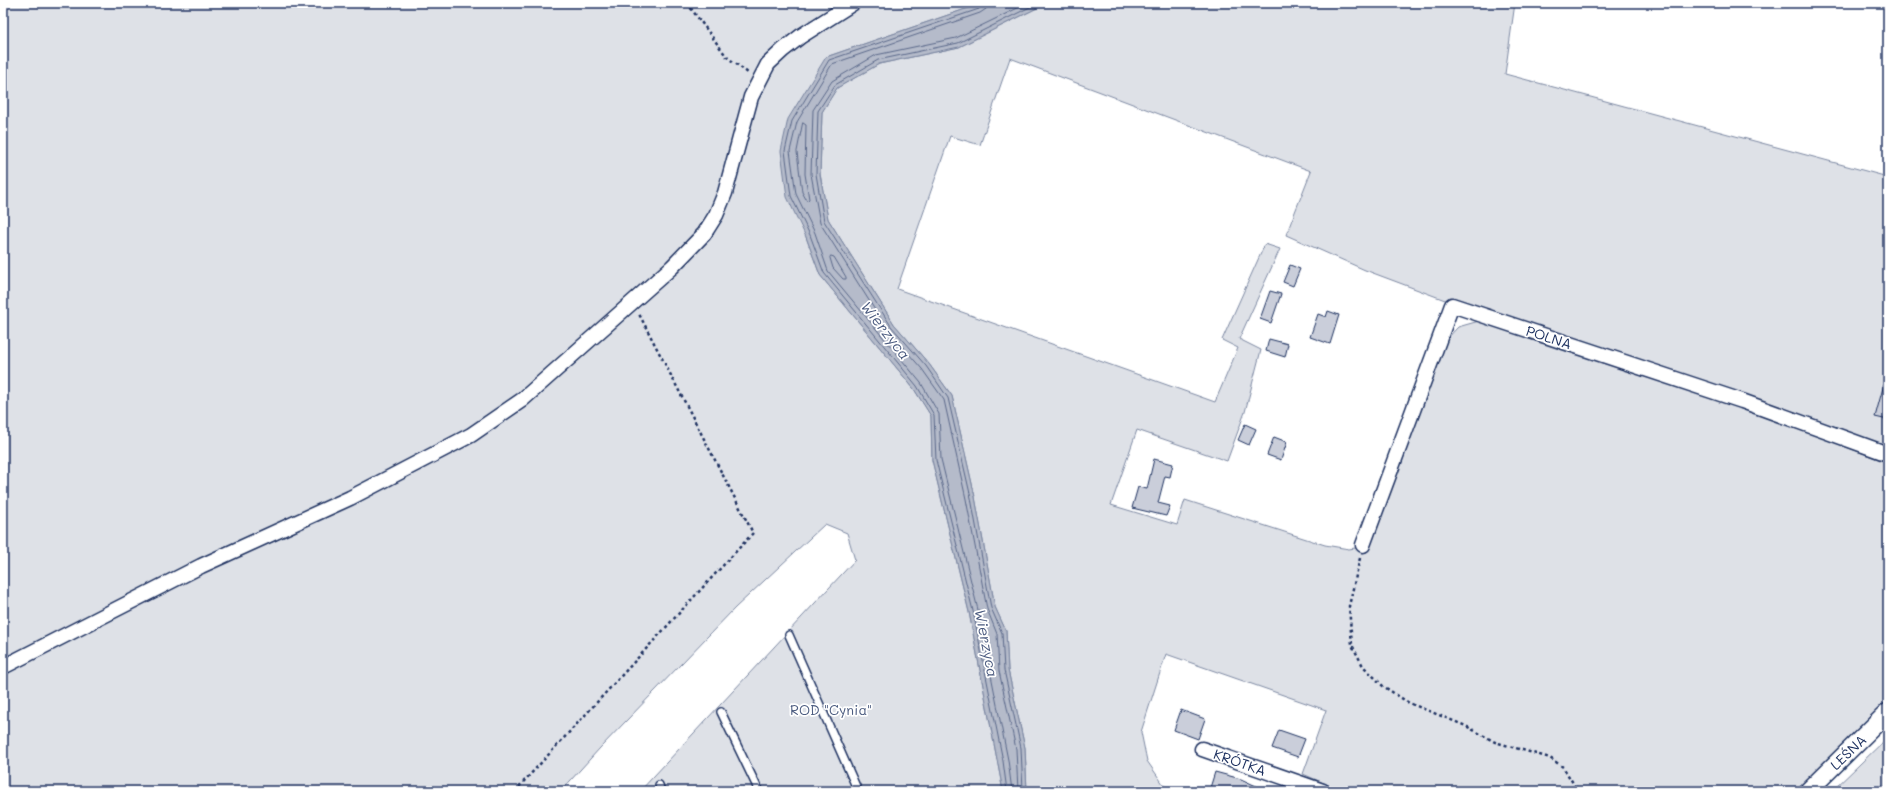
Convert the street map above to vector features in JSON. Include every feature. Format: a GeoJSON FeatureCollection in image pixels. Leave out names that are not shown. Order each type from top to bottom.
{"type":"FeatureCollection","features":[{"type":"Feature","properties":{"kind":"street"},"geometry":{"type":"LineString","coordinates":[[3,667],[201,566],[350,498],[471,435],[522,400],[691,249],[704,234],[716,215],[725,193],[751,97],[768,64],[783,50],[853,3]]}},
{"type":"Feature","properties":{"kind":"street","name":"POLNA"},"geometry":{"type":"LineString","coordinates":[[1363,545],[1452,305],[1734,399],[1888,454]]}},
{"type":"Feature","properties":{"kind":"street","name":"LEŚNA"},"geometry":{"type":"LineString","coordinates":[[1808,791],[1888,712]]}},
{"type":"Feature","properties":{"kind":"street","name":"KRÓTKA"},"geometry":{"type":"LineString","coordinates":[[1202,749],[1323,791]]}},
{"type":"Feature","properties":{"kind":"lane"},"geometry":{"type":"LineString","coordinates":[[789,635],[858,791]]}},
{"type":"Feature","properties":{"kind":"lane"},"geometry":{"type":"LineString","coordinates":[[721,712],[759,791]]}},
{"type":"Feature","properties":{"kind":"path"},"geometry":{"type":"LineString","coordinates":[[687,3],[727,57],[759,80]]}},
{"type":"Feature","properties":{"kind":"path"},"geometry":{"type":"LineString","coordinates":[[515,791],[753,533],[632,302]]}},
{"type":"Feature","properties":{"kind":"path"},"geometry":{"type":"LineString","coordinates":[[1363,545],[1349,606],[1352,645],[1363,666],[1384,686],[1409,703],[1466,726],[1495,742],[1550,758],[1563,767],[1578,791]]}},
{"type":"Feature","properties":{"kind":"green space","name":"ROD \"Cynia\""},"geometry":{"type":"Polygon","coordinates":[[[3,3],[983,3],[826,57],[806,237],[820,275],[914,389],[931,416],[932,460],[969,612],[1003,791],[640,791],[855,560],[847,533],[825,524],[735,608],[600,748],[561,791],[3,791],[3,3]]]}},
{"type":"Feature","properties":{"kind":"green space"},"geometry":{"type":"Polygon","coordinates":[[[1047,3],[1515,3],[1505,74],[1888,177],[1888,449],[1525,323],[1445,300],[1365,270],[1286,235],[1311,171],[1010,58],[980,145],[950,136],[897,289],[1215,402],[1238,348],[1222,340],[1265,244],[1280,249],[1239,339],[1261,350],[1245,412],[1227,461],[1137,430],[1111,505],[1177,525],[1185,500],[1325,545],[1349,549],[1367,546],[1442,344],[1458,327],[1479,321],[1766,416],[1888,463],[1888,703],[1798,791],[1342,791],[1303,774],[1326,710],[1166,654],[1141,732],[1147,761],[1168,791],[1027,791],[1025,748],[1008,670],[1006,631],[995,607],[975,497],[952,396],[929,364],[894,324],[828,219],[820,174],[822,112],[837,88],[879,64],[959,47],[1047,3]]]}},
{"type":"Feature","properties":{"kind":"green space"},"geometry":{"type":"Polygon","coordinates":[[[1888,737],[1888,791],[1832,791],[1888,737]]]}},
{"type":"Feature","properties":{"kind":"water","name":"Wierzyca"},"geometry":{"type":"Polygon","coordinates":[[[983,3],[1047,3],[959,47],[879,64],[837,88],[822,112],[820,174],[828,219],[894,324],[929,364],[952,396],[975,497],[995,607],[1006,631],[1008,670],[1025,748],[1027,791],[1003,791],[969,612],[932,460],[931,416],[914,389],[820,275],[806,237],[787,197],[781,151],[788,119],[826,57],[983,3]]]}},
{"type":"Feature","properties":{"kind":"building"},"geometry":{"type":"Polygon","coordinates":[[[1290,265],[1300,269],[1293,286],[1283,282],[1290,265]]]}},
{"type":"Feature","properties":{"kind":"building"},"geometry":{"type":"Polygon","coordinates":[[[1270,291],[1281,294],[1271,323],[1260,319],[1270,291]]]}},
{"type":"Feature","properties":{"kind":"building"},"geometry":{"type":"Polygon","coordinates":[[[1328,311],[1339,315],[1330,344],[1310,337],[1318,314],[1326,317],[1328,311]]]}},
{"type":"Feature","properties":{"kind":"building"},"geometry":{"type":"Polygon","coordinates":[[[1269,339],[1288,344],[1285,357],[1266,351],[1269,339]]]}},
{"type":"Feature","properties":{"kind":"building"},"geometry":{"type":"Polygon","coordinates":[[[1884,384],[1888,384],[1888,420],[1875,417],[1884,384]]]}},
{"type":"Feature","properties":{"kind":"building"},"geometry":{"type":"Polygon","coordinates":[[[1245,424],[1256,429],[1249,445],[1238,440],[1245,424]]]}},
{"type":"Feature","properties":{"kind":"building"},"geometry":{"type":"Polygon","coordinates":[[[1274,437],[1287,442],[1281,460],[1267,455],[1274,437]]]}},
{"type":"Feature","properties":{"kind":"building"},"geometry":{"type":"Polygon","coordinates":[[[1154,459],[1173,464],[1170,477],[1165,476],[1158,503],[1170,506],[1166,516],[1132,508],[1138,487],[1147,489],[1154,459]]]}},
{"type":"Feature","properties":{"kind":"building"},"geometry":{"type":"Polygon","coordinates":[[[1181,710],[1205,719],[1198,739],[1174,730],[1181,710]]]}},
{"type":"Feature","properties":{"kind":"building"},"geometry":{"type":"Polygon","coordinates":[[[1279,730],[1305,739],[1298,757],[1272,748],[1279,730]]]}},
{"type":"Feature","properties":{"kind":"building"},"geometry":{"type":"Polygon","coordinates":[[[1215,772],[1241,779],[1267,791],[1209,791],[1215,772]]]}}]}
